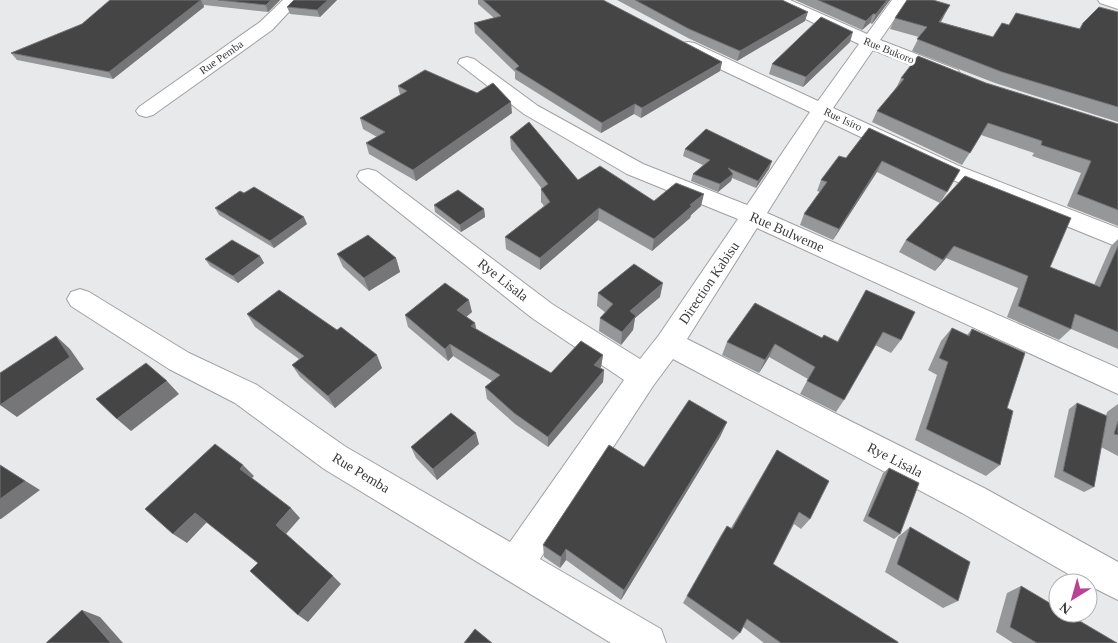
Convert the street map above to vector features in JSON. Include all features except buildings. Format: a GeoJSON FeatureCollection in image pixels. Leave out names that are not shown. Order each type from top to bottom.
{"type":"FeatureCollection","features":[{"type":"Feature","properties":{"kind":"main road","name":"Rue Pemba"},"geometry":{"type":"LineString","coordinates":[[146,111],[266,26],[292,0]]}},
{"type":"Feature","properties":{"kind":"main road","name":"Rue Bukoro"},"geometry":{"type":"LineString","coordinates":[[777,0],[871,42],[969,82]]}},
{"type":"Feature","properties":{"kind":"main road","name":"Direction Kabisu"},"geometry":{"type":"LineString","coordinates":[[515,565],[643,377],[669,343],[822,109],[900,0]]}},
{"type":"Feature","properties":{"kind":"main road"},"geometry":{"type":"LineString","coordinates":[[1106,0],[1118,4]]}},
{"type":"Feature","properties":{"kind":"main road","name":"Rue Isiro"},"geometry":{"type":"LineString","coordinates":[[673,39],[753,79],[822,109],[951,171],[1118,238]]}},
{"type":"Feature","properties":{"kind":"main road","name":"Rue Bulweme"},"geometry":{"type":"LineString","coordinates":[[467,64],[531,110],[635,169],[753,216],[1118,382]]}},
{"type":"Feature","properties":{"kind":"main road","name":"Rye Lisala"},"geometry":{"type":"LineString","coordinates":[[368,176],[542,311],[643,377]]}},
{"type":"Feature","properties":{"kind":"main road","name":"Rue Pemba"},"geometry":{"type":"LineString","coordinates":[[80,299],[179,361],[246,394],[335,458],[515,565],[634,640]]}},
{"type":"Feature","properties":{"kind":"main road","name":"Rye Lisala"},"geometry":{"type":"LineString","coordinates":[[669,343],[974,501],[1118,582]]}}]}
